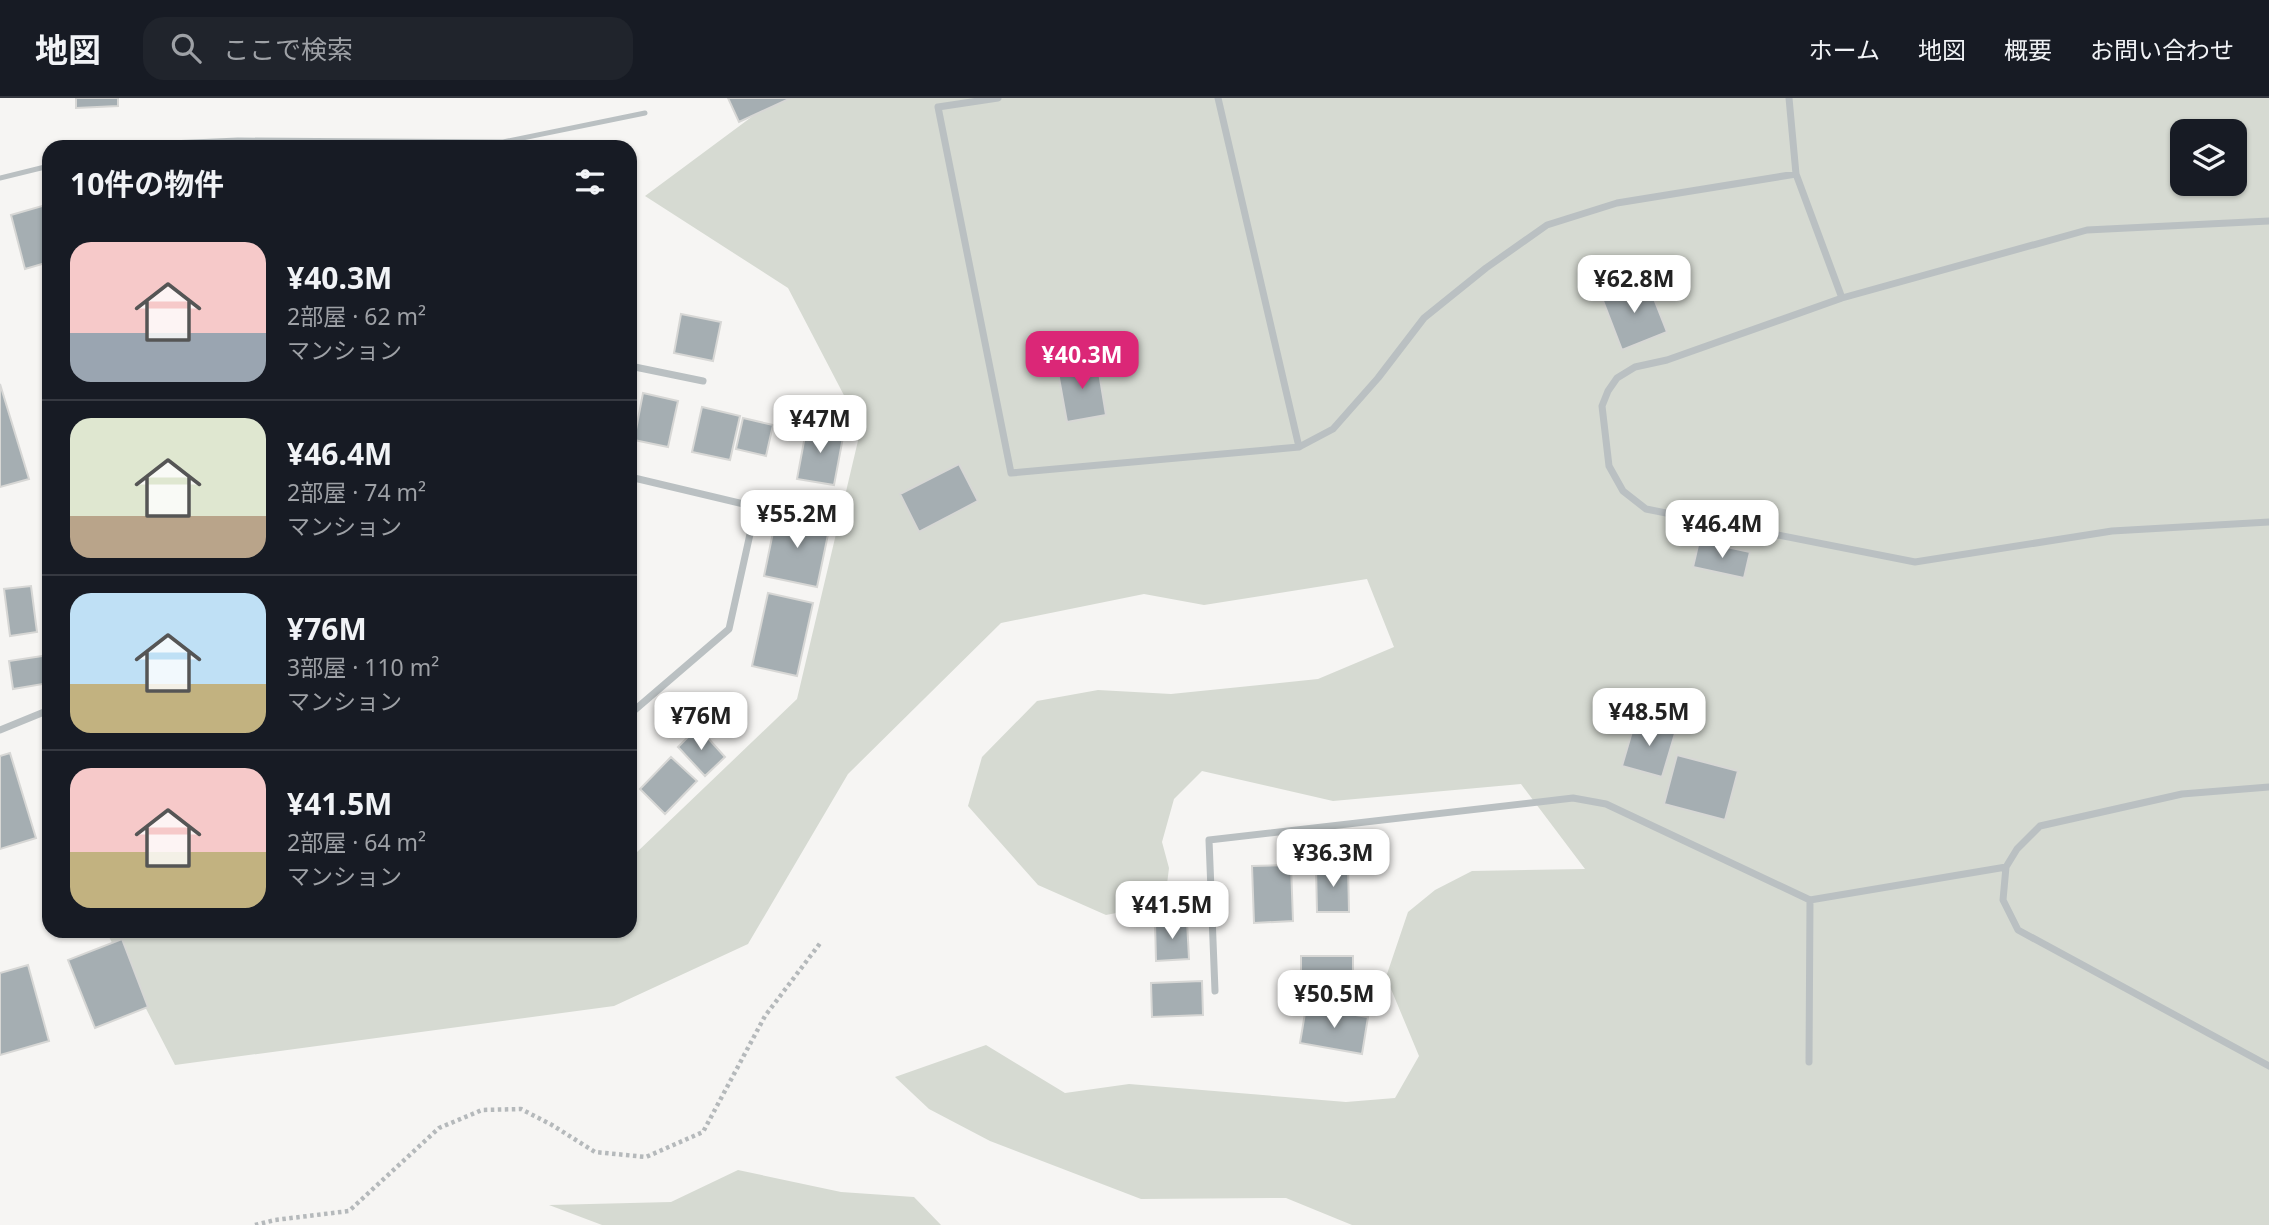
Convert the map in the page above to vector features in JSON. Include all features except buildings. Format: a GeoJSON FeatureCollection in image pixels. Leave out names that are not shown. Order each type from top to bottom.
{"type":"FeatureCollection","features":[{"type":"Feature","properties":{"kind":"street"},"geometry":{"type":"LineString","coordinates":[[998,98],[938,107],[1011,473],[1299,447],[1333,429],[1378,378],[1424,318],[1486,268],[1547,225],[1617,203],[1796,174]]}},
{"type":"Feature","properties":{"kind":"street"},"geometry":{"type":"LineString","coordinates":[[1218,98],[1299,447]]}},
{"type":"Feature","properties":{"kind":"street"},"geometry":{"type":"LineString","coordinates":[[1789,98],[1796,174],[1842,298]]}},
{"type":"Feature","properties":{"kind":"street"},"geometry":{"type":"LineString","coordinates":[[2269,221],[2087,230],[1842,298],[1636,368],[1618,378],[1608,391],[1602,406],[1609,466],[1623,491],[1646,509],[1915,562],[2112,531],[2269,522]]}},
{"type":"Feature","properties":{"kind":"street"},"geometry":{"type":"LineString","coordinates":[[637,367],[703,381]]}},
{"type":"Feature","properties":{"kind":"street"},"geometry":{"type":"LineString","coordinates":[[637,479],[756,507],[729,629],[637,708]]}},
{"type":"Feature","properties":{"kind":"street"},"geometry":{"type":"LineString","coordinates":[[0,730],[42,713]]}},
{"type":"Feature","properties":{"kind":"street"},"geometry":{"type":"LineString","coordinates":[[2269,787],[2182,794],[2040,826],[2017,849],[2006,867],[2003,900],[2018,930],[2269,1066]]}},
{"type":"Feature","properties":{"kind":"street"},"geometry":{"type":"LineString","coordinates":[[1215,991],[1209,840],[1573,798],[1606,804],[1810,900],[2006,867]]}},
{"type":"Feature","properties":{"kind":"street"},"geometry":{"type":"LineString","coordinates":[[1810,900],[1810,1062]]}},
{"type":"Feature","properties":{"kind":"lane"},"geometry":{"type":"LineString","coordinates":[[513,140],[645,113]]}},
{"type":"Feature","properties":{"kind":"lane"},"geometry":{"type":"LineString","coordinates":[[0,178],[42,168]]}},
{"type":"Feature","properties":{"kind":"path"},"geometry":{"type":"LineString","coordinates":[[256,1225],[275,1220],[349,1211],[439,1128],[482,1110],[521,1109],[595,1152],[646,1157],[703,1132],[765,1016],[821,942]]}},
{"type":"Feature","properties":{"kind":"shaded area"},"geometry":{"type":"Polygon","coordinates":[[[777,98],[2269,98],[2269,1225],[1352,1225],[1286,1198],[1141,1199],[990,1141],[929,1109],[895,1077],[986,1045],[1065,1093],[1129,1084],[1346,1102],[1395,1098],[1419,1056],[1386,977],[1408,912],[1435,890],[1472,871],[1585,869],[1521,784],[1333,801],[1202,771],[1174,799],[1162,842],[1169,868],[1166,892],[1147,907],[1106,915],[1038,885],[968,806],[982,757],[1037,701],[1098,690],[1171,694],[1318,679],[1394,647],[1367,579],[1204,605],[1144,594],[1001,623],[848,774],[748,944],[614,1006],[175,1065],[110,938],[637,938],[637,852],[797,699],[861,428],[788,288],[645,196],[777,98]]]}},
{"type":"Feature","properties":{"kind":"shaded area"},"geometry":{"type":"Polygon","coordinates":[[[738,1170],[841,1192],[914,1197],[941,1225],[602,1225],[549,1205],[671,1202],[738,1170]]]}}]}
